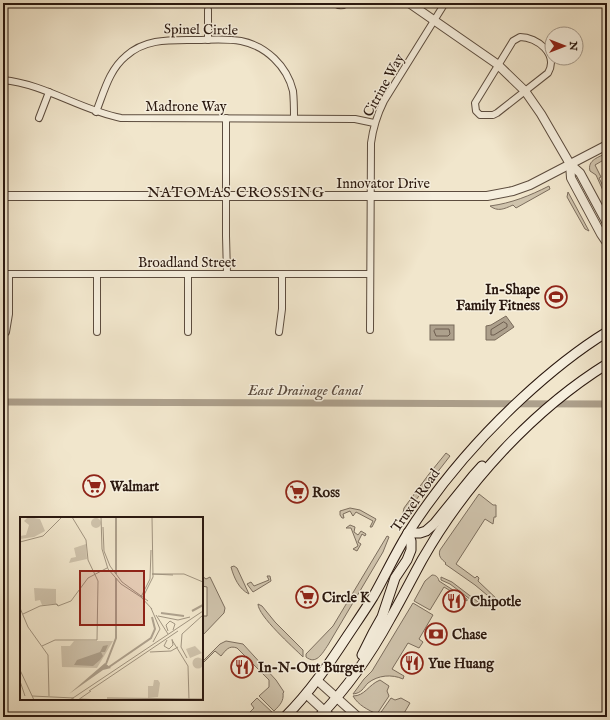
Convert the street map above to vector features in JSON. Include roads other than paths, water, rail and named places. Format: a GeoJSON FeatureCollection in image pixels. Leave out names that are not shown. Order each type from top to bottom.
{"type":"FeatureCollection","features":[{"type":"Feature","properties":{"kind":"main road","name":"Truxel Road"},"geometry":{"type":"LineString","coordinates":[[285,717],[318,681],[372,598],[408,533],[462,458],[536,384],[607,332]]}},
{"type":"Feature","properties":{"kind":"main road"},"geometry":{"type":"LineString","coordinates":[[325,715],[356,674],[390,621],[422,560],[452,513],[485,470],[523,431],[575,385],[607,364]]}},
{"type":"Feature","properties":{"kind":"main road"},"geometry":{"type":"LineString","coordinates":[[349,682],[382,617],[395,578],[407,560],[411,550],[411,541],[408,533],[420,533],[426,531],[434,524],[473,476],[490,458],[501,453]]}},
{"type":"Feature","properties":{"kind":"street"},"geometry":{"type":"LineString","coordinates":[[334,3],[343,5],[347,3]]}},
{"type":"Feature","properties":{"kind":"street"},"geometry":{"type":"LineString","coordinates":[[408,3],[498,66],[512,77],[525,91],[541,114],[570,164],[580,173],[607,223]]}},
{"type":"Feature","properties":{"kind":"street","name":"Citrine Way"},"geometry":{"type":"LineString","coordinates":[[370,330],[371,143],[374,123],[384,101],[444,3]]}},
{"type":"Feature","properties":{"kind":"street"},"geometry":{"type":"LineString","coordinates":[[208,10],[208,40]]}},
{"type":"Feature","properties":{"kind":"street"},"geometry":{"type":"LineString","coordinates":[[520,37],[532,39],[543,46],[550,56],[551,69],[525,91],[497,113],[484,116],[478,114],[474,107],[475,102],[513,41],[520,37]]}},
{"type":"Feature","properties":{"kind":"street","name":"Spinel Circle"},"geometry":{"type":"LineString","coordinates":[[96,112],[113,71],[119,62],[134,50],[144,45],[164,40],[242,41],[253,44],[278,62],[290,81],[294,98],[294,118]]}},
{"type":"Feature","properties":{"kind":"street","name":"Madrone Way"},"geometry":{"type":"LineString","coordinates":[[3,80],[29,85],[96,112],[121,118],[355,119],[374,123]]}},
{"type":"Feature","properties":{"kind":"street"},"geometry":{"type":"LineString","coordinates":[[39,118],[49,92]]}},
{"type":"Feature","properties":{"kind":"street"},"geometry":{"type":"LineString","coordinates":[[226,118],[227,274]]}},
{"type":"Feature","properties":{"kind":"street","name":"Innovator Drive"},"geometry":{"type":"LineString","coordinates":[[3,196],[496,195],[530,185],[607,144]]}},
{"type":"Feature","properties":{"kind":"street"},"geometry":{"type":"LineString","coordinates":[[570,164],[571,178],[607,243]]}},
{"type":"Feature","properties":{"kind":"street"},"geometry":{"type":"LineString","coordinates":[[6,274],[9,314],[6,332]]}},
{"type":"Feature","properties":{"kind":"street","name":"Broadland Street"},"geometry":{"type":"LineString","coordinates":[[6,274],[370,274]]}},
{"type":"Feature","properties":{"kind":"street"},"geometry":{"type":"LineString","coordinates":[[97,274],[97,332]]}},
{"type":"Feature","properties":{"kind":"street"},"geometry":{"type":"LineString","coordinates":[[188,274],[188,332]]}},
{"type":"Feature","properties":{"kind":"street"},"geometry":{"type":"LineString","coordinates":[[279,332],[282,309],[282,274]]}},
{"type":"Feature","properties":{"kind":"street"},"geometry":{"type":"LineString","coordinates":[[318,681],[358,717]]}},
{"type":"Feature","properties":{"kind":"street"},"geometry":{"type":"LineString","coordinates":[[306,694],[325,715]]}},
{"type":"Feature","properties":{"kind":"water"},"geometry":{"type":"Polygon","coordinates":[[[506,316],[514,327],[495,340],[486,340],[486,326],[491,325],[506,316]]]}},
{"type":"Feature","properties":{"kind":"water"},"geometry":{"type":"Polygon","coordinates":[[[430,325],[454,325],[454,340],[430,340],[430,325]]]}},
{"type":"Feature","properties":{"kind":"waterway","name":"East Drainage Canal"},"geometry":{"type":"LineString","coordinates":[[3,402],[607,404]]}},
{"type":"Feature","properties":{"kind":"place","name":"In-Shape Family Fitness"},"geometry":{"type":"Point","coordinates":[556,297]}},
{"type":"Feature","properties":{"kind":"place","name":"Walmart"},"geometry":{"type":"Point","coordinates":[94,486]}},
{"type":"Feature","properties":{"kind":"place","name":"Ross"},"geometry":{"type":"Point","coordinates":[297,492]}},
{"type":"Feature","properties":{"kind":"place","name":"Circle K"},"geometry":{"type":"Point","coordinates":[307,597]}},
{"type":"Feature","properties":{"kind":"place","name":"Chipotle"},"geometry":{"type":"Point","coordinates":[454,601]}},
{"type":"Feature","properties":{"kind":"place","name":"Chase"},"geometry":{"type":"Point","coordinates":[436,634]}},
{"type":"Feature","properties":{"kind":"place","name":"Yue Huang"},"geometry":{"type":"Point","coordinates":[412,663]}},
{"type":"Feature","properties":{"kind":"place","name":"In-N-Out Burger"},"geometry":{"type":"Point","coordinates":[242,667]}},
{"type":"Feature","properties":{"kind":"district","name":"NATOMAS CROSSING"},"geometry":{"type":"Point","coordinates":[236,192]}}]}
